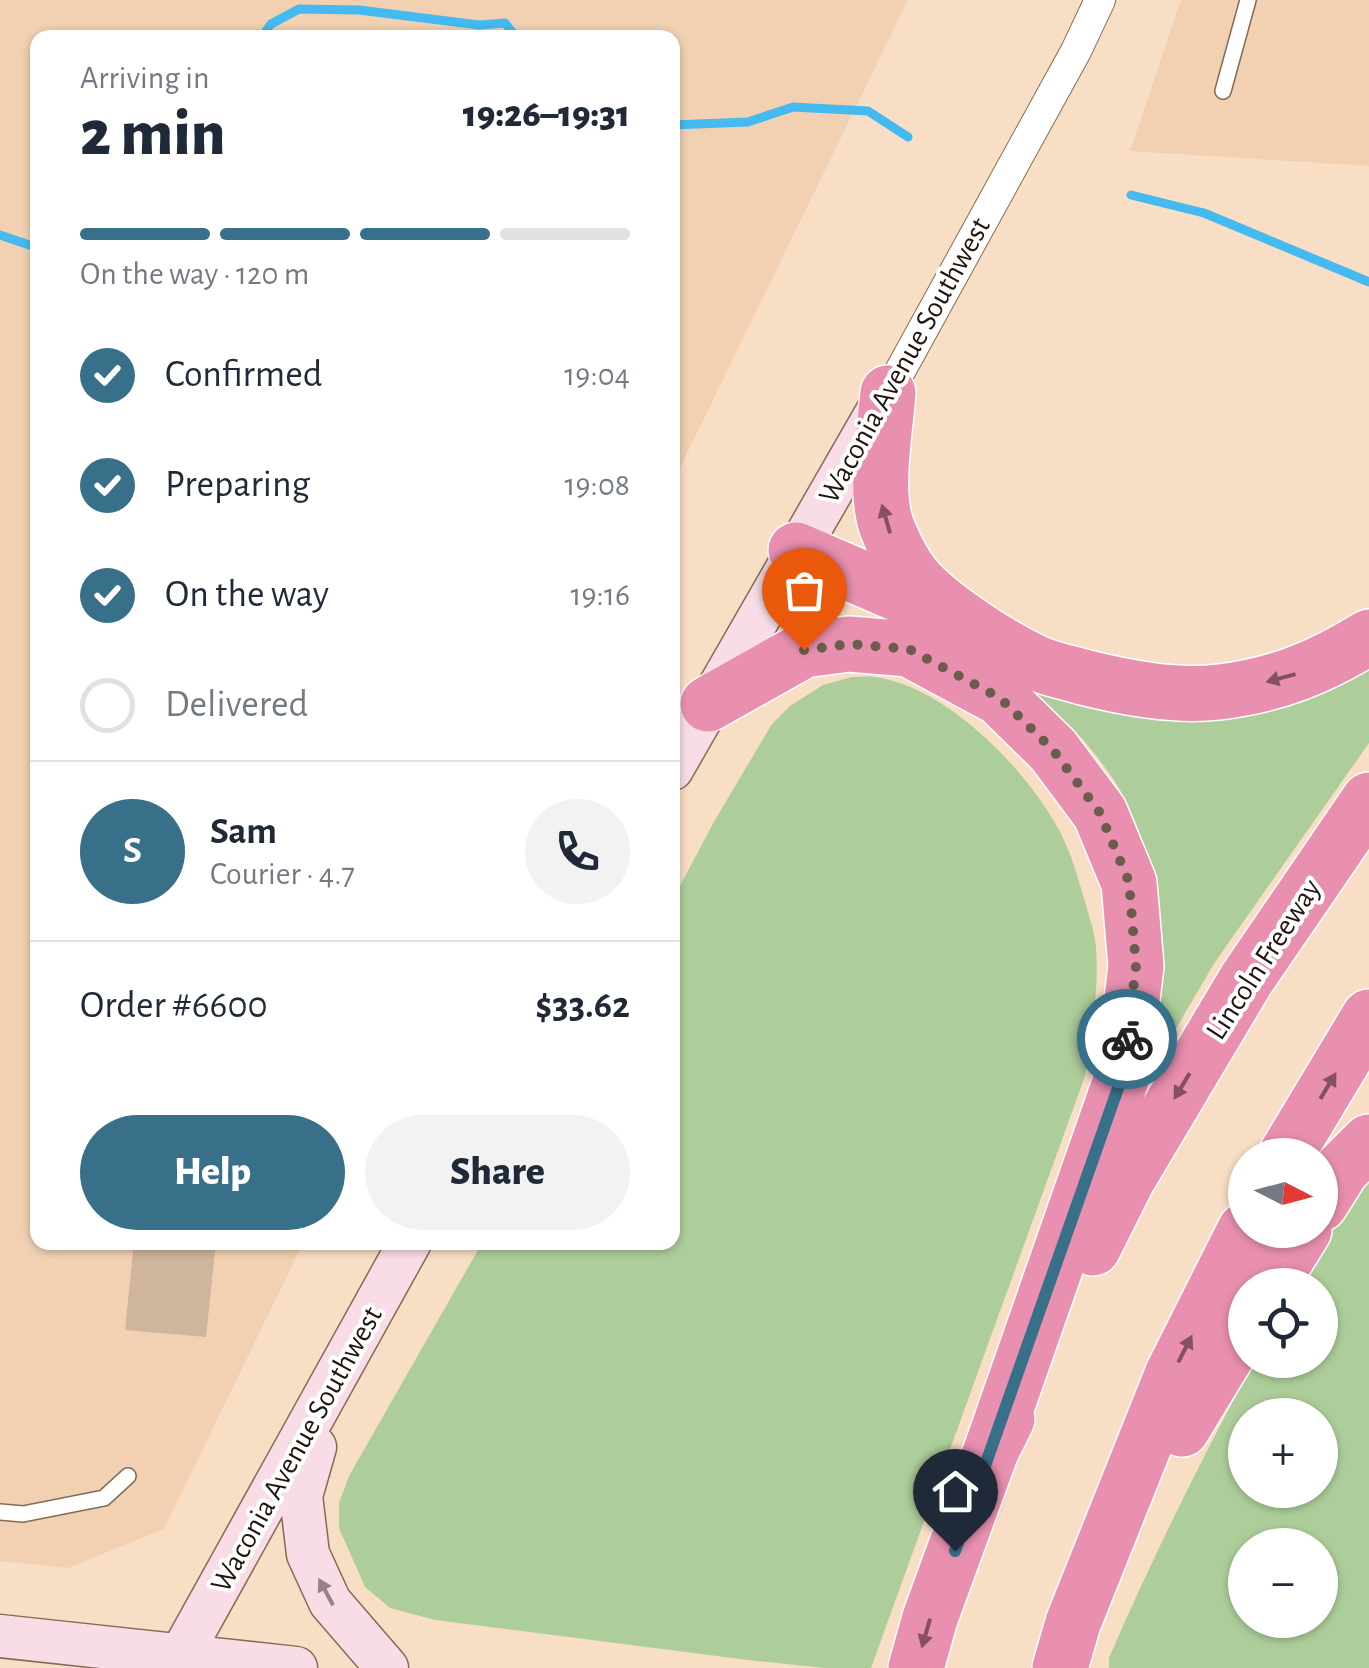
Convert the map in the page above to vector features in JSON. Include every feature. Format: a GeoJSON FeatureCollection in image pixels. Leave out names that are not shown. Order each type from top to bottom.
{"type":"FeatureCollection","features":[{"type":"Feature","properties":{"kind":"highway"},"geometry":{"type":"LineString","coordinates":[[888,393],[880,496],[886,526],[900,555],[918,582],[975,627],[1033,662],[1132,688],[1219,692],[1285,679],[1321,666],[1369,638]]}},
{"type":"Feature","properties":{"kind":"highway"},"geometry":{"type":"LineString","coordinates":[[788,565],[975,627]]}},
{"type":"Feature","properties":{"kind":"highway"},"geometry":{"type":"LineString","coordinates":[[788,565],[909,649],[1000,698],[1053,750],[1100,813],[1129,882],[1136,966],[1123,1074],[991,1451]]}},
{"type":"Feature","properties":{"kind":"highway"},"geometry":{"type":"LineString","coordinates":[[708,704],[804,650],[850,644],[909,649]]}},
{"type":"Feature","properties":{"kind":"highway","name":"Lincoln Freeway"},"geometry":{"type":"LineString","coordinates":[[916,1668],[930,1618],[991,1451],[1127,1180],[1246,980],[1369,800]]}},
{"type":"Feature","properties":{"kind":"highway"},"geometry":{"type":"LineString","coordinates":[[1296,1138],[1369,1017]]}},
{"type":"Feature","properties":{"kind":"highway"},"geometry":{"type":"LineString","coordinates":[[1338,1175],[1369,1142]]}},
{"type":"Feature","properties":{"kind":"highway"},"geometry":{"type":"LineString","coordinates":[[1066,1646],[1173,1373],[1237,1248]]}},
{"type":"Feature","properties":{"kind":"highway"},"geometry":{"type":"LineString","coordinates":[[1066,1646],[1228,1353]]}},
{"type":"Feature","properties":{"kind":"street","name":"Waconia Avenue Southwest"},"geometry":{"type":"LineString","coordinates":[[680,754],[888,393],[1076,51],[1100,0]]}},
{"type":"Feature","properties":{"kind":"street","name":"Waconia Avenue Southwest"},"geometry":{"type":"LineString","coordinates":[[180,1662],[406,1250]]}},
{"type":"Feature","properties":{"kind":"street"},"geometry":{"type":"LineString","coordinates":[[334,1379],[301,1496],[308,1554],[330,1602],[386,1668]]}},
{"type":"Feature","properties":{"kind":"street"},"geometry":{"type":"LineString","coordinates":[[0,1636],[180,1662],[296,1668]]}},
{"type":"Feature","properties":{"kind":"lane"},"geometry":{"type":"LineString","coordinates":[[1222,91],[1248,0]]}},
{"type":"Feature","properties":{"kind":"lane"},"geometry":{"type":"LineString","coordinates":[[0,1512],[23,1514],[104,1498],[128,1476]]}},
{"type":"Feature","properties":{"kind":"shaded area"},"geometry":{"type":"Polygon","coordinates":[[[0,0],[908,0],[680,468],[680,30],[30,30],[30,1250],[300,1250],[164,1529],[68,1568],[0,1561],[0,0]]]}},
{"type":"Feature","properties":{"kind":"shaded area"},"geometry":{"type":"Polygon","coordinates":[[[1181,0],[1369,0],[1369,166],[1130,151],[1181,0]]]}},
{"type":"Feature","properties":{"kind":"green space"},"geometry":{"type":"Polygon","coordinates":[[[1369,668],[1369,743],[1215,962],[1147,1078],[1160,1004],[1162,957],[1154,887],[1142,841],[1125,799],[1099,760],[1058,714],[1022,684],[1307,698],[1369,668]]]}},
{"type":"Feature","properties":{"kind":"green space"},"geometry":{"type":"Polygon","coordinates":[[[852,677],[875,677],[902,684],[956,713],[1005,757],[1045,806],[1063,838],[1092,925],[1097,956],[1085,1076],[871,1668],[756,1661],[435,1620],[390,1608],[365,1587],[339,1528],[339,1503],[349,1476],[478,1250],[680,1250],[680,886],[772,724],[790,706],[823,685],[852,677]]]}},
{"type":"Feature","properties":{"kind":"green space"},"geometry":{"type":"Polygon","coordinates":[[[1369,1174],[1369,1668],[1109,1668],[1109,1658],[1161,1545],[1228,1411],[1228,1508],[1338,1508],[1338,1398],[1235,1398],[1246,1378],[1338,1378],[1338,1268],[1307,1268],[1319,1248],[1338,1248],[1338,1219],[1369,1174]]]}},
{"type":"Feature","properties":{"kind":"building"},"geometry":{"type":"Polygon","coordinates":[[[133,1250],[215,1250],[206,1337],[125,1330],[133,1250]]]}},
{"type":"Feature","properties":{"kind":"waterway"},"geometry":{"type":"LineString","coordinates":[[267,30],[299,9],[359,10],[479,25],[505,23],[511,30]]}},
{"type":"Feature","properties":{"kind":"waterway"},"geometry":{"type":"LineString","coordinates":[[680,125],[748,122],[793,107],[868,111],[908,137]]}},
{"type":"Feature","properties":{"kind":"waterway"},"geometry":{"type":"LineString","coordinates":[[1131,195],[1204,213],[1369,282]]}},
{"type":"Feature","properties":{"kind":"waterway"},"geometry":{"type":"LineString","coordinates":[[0,235],[30,245]]}},
{"type":"Feature","properties":{"kind":"way so far"},"geometry":{"type":"LineString","coordinates":[[804,650],[850,644],[909,649],[1000,698],[1053,750],[1100,813],[1129,882],[1136,966],[1127,1039]]}},
{"type":"Feature","properties":{"kind":"route"},"geometry":{"type":"LineString","coordinates":[[955,1551],[1123,1074],[1127,1039]]}}]}
